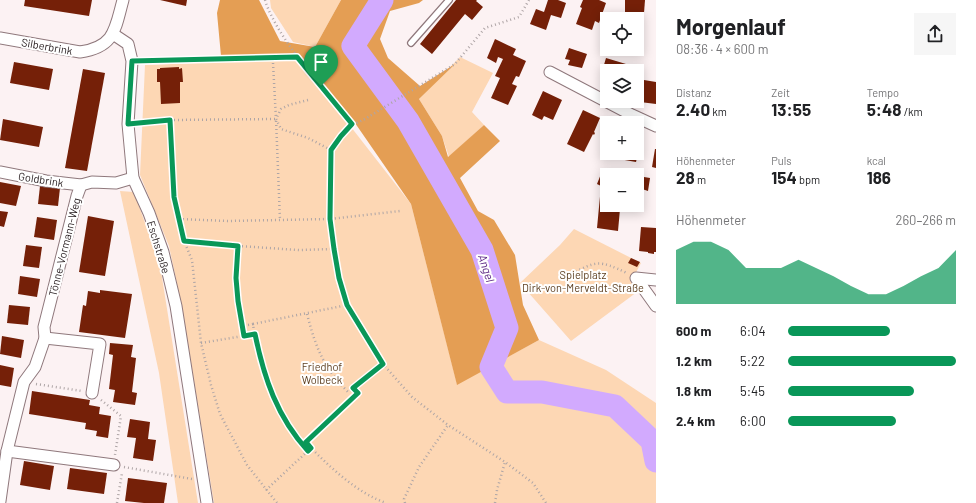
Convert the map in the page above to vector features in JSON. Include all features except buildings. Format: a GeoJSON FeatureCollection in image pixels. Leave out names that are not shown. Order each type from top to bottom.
{"type":"FeatureCollection","features":[{"type":"Feature","properties":{"kind":"street"},"geometry":{"type":"LineString","coordinates":[[114,34],[123,0]]}},
{"type":"Feature","properties":{"kind":"street","name":"Silberbrink"},"geometry":{"type":"LineString","coordinates":[[0,38],[80,52],[91,50],[105,43],[114,34]]}},
{"type":"Feature","properties":{"kind":"street","name":"Eschstraße"},"geometry":{"type":"LineString","coordinates":[[114,34],[128,44],[132,61],[128,124],[133,178],[149,213],[163,252],[174,298],[207,503]]}},
{"type":"Feature","properties":{"kind":"street"},"geometry":{"type":"LineString","coordinates":[[550,72],[656,126]]}},
{"type":"Feature","properties":{"kind":"street","name":"Goldbrink"},"geometry":{"type":"LineString","coordinates":[[0,172],[46,181],[81,185]]}},
{"type":"Feature","properties":{"kind":"street","name":"Tönne-Vormann-Weg"},"geometry":{"type":"LineString","coordinates":[[0,502],[7,451],[24,382],[35,367],[45,338],[44,327],[81,185],[92,182],[116,183],[133,178]]}},
{"type":"Feature","properties":{"kind":"street"},"geometry":{"type":"LineString","coordinates":[[636,278],[656,280]]}},
{"type":"Feature","properties":{"kind":"street"},"geometry":{"type":"LineString","coordinates":[[636,278],[656,306]]}},
{"type":"Feature","properties":{"kind":"street"},"geometry":{"type":"LineString","coordinates":[[45,338],[100,344],[92,393]]}},
{"type":"Feature","properties":{"kind":"street"},"geometry":{"type":"LineString","coordinates":[[7,451],[118,466]]}},
{"type":"Feature","properties":{"kind":"lane"},"geometry":{"type":"LineString","coordinates":[[411,43],[449,0]]}},
{"type":"Feature","properties":{"kind":"path"},"geometry":{"type":"LineString","coordinates":[[265,0],[268,10],[283,37],[297,57],[352,124]]}},
{"type":"Feature","properties":{"kind":"path"},"geometry":{"type":"LineString","coordinates":[[529,0],[519,17],[485,28],[455,64],[365,119],[352,124],[341,136],[331,150],[330,219],[339,278],[347,305],[383,364],[412,397],[533,483],[546,503]]}},
{"type":"Feature","properties":{"kind":"path"},"geometry":{"type":"LineString","coordinates":[[132,61],[297,57]]}},
{"type":"Feature","properties":{"kind":"path"},"geometry":{"type":"LineString","coordinates":[[273,63],[280,220]]}},
{"type":"Feature","properties":{"kind":"path"},"geometry":{"type":"LineString","coordinates":[[276,120],[281,109],[289,105],[308,100]]}},
{"type":"Feature","properties":{"kind":"path"},"geometry":{"type":"LineString","coordinates":[[170,120],[174,197],[184,241],[192,260],[201,343],[211,385],[220,414],[247,465],[277,503]]}},
{"type":"Feature","properties":{"kind":"path"},"geometry":{"type":"LineString","coordinates":[[128,124],[170,120],[276,120]]}},
{"type":"Feature","properties":{"kind":"path"},"geometry":{"type":"LineString","coordinates":[[276,120],[282,129],[308,138],[331,150]]}},
{"type":"Feature","properties":{"kind":"path"},"geometry":{"type":"LineString","coordinates":[[179,219],[227,221],[330,219],[400,211]]}},
{"type":"Feature","properties":{"kind":"path"},"geometry":{"type":"LineString","coordinates":[[184,241],[299,250],[334,249]]}},
{"type":"Feature","properties":{"kind":"path"},"geometry":{"type":"LineString","coordinates":[[238,246],[236,278],[244,336]]}},
{"type":"Feature","properties":{"kind":"path"},"geometry":{"type":"LineString","coordinates":[[569,276],[591,265],[602,263],[612,266],[636,278]]}},
{"type":"Feature","properties":{"kind":"path"},"geometry":{"type":"LineString","coordinates":[[243,326],[347,305]]}},
{"type":"Feature","properties":{"kind":"path"},"geometry":{"type":"LineString","coordinates":[[307,314],[315,343],[327,368],[353,398]]}},
{"type":"Feature","properties":{"kind":"path"},"geometry":{"type":"LineString","coordinates":[[253,324],[261,363],[269,389],[287,422],[302,445],[308,451]]}},
{"type":"Feature","properties":{"kind":"path"},"geometry":{"type":"LineString","coordinates":[[201,343],[255,334]]}},
{"type":"Feature","properties":{"kind":"path"},"geometry":{"type":"LineString","coordinates":[[348,392],[383,364]]}},
{"type":"Feature","properties":{"kind":"path"},"geometry":{"type":"LineString","coordinates":[[24,382],[92,393],[121,416],[117,503]]}},
{"type":"Feature","properties":{"kind":"path"},"geometry":{"type":"LineString","coordinates":[[302,445],[358,393],[353,388]]}},
{"type":"Feature","properties":{"kind":"path"},"geometry":{"type":"LineString","coordinates":[[405,503],[404,499],[419,467],[448,424]]}},
{"type":"Feature","properties":{"kind":"path"},"geometry":{"type":"LineString","coordinates":[[306,442],[346,479],[365,493],[386,503]]}},
{"type":"Feature","properties":{"kind":"path"},"geometry":{"type":"LineString","coordinates":[[266,490],[311,448]]}},
{"type":"Feature","properties":{"kind":"path"},"geometry":{"type":"LineString","coordinates":[[495,503],[505,462]]}},
{"type":"Feature","properties":{"kind":"path"},"geometry":{"type":"LineString","coordinates":[[118,466],[203,481]]}},
{"type":"Feature","properties":{"kind":"green space"},"geometry":{"type":"Polygon","coordinates":[[[270,0],[341,0],[315,47],[293,42],[271,8],[270,0]]]}},
{"type":"Feature","properties":{"kind":"green space"},"geometry":{"type":"Polygon","coordinates":[[[460,57],[493,73],[472,112],[484,125],[449,157],[442,136],[419,99],[460,57]]]}},
{"type":"Feature","properties":{"kind":"green space","name":"Friedhof Wolbeck"},"geometry":{"type":"Polygon","coordinates":[[[298,59],[411,204],[457,384],[539,340],[606,370],[656,403],[656,503],[214,503],[181,303],[169,246],[140,175],[145,65],[298,59]]]}},
{"type":"Feature","properties":{"kind":"green space"},"geometry":{"type":"Polygon","coordinates":[[[120,191],[134,192],[160,265],[198,503],[178,503],[159,373],[120,191]]]}},
{"type":"Feature","properties":{"kind":"green space","name":"Spielplatz Dirk-von-Merveldt-Straße"},"geometry":{"type":"Polygon","coordinates":[[[574,229],[641,263],[631,282],[637,292],[571,341],[520,283],[560,245],[574,229]]]}},
{"type":"Feature","properties":{"kind":"shaded area"},"geometry":{"type":"Polygon","coordinates":[[[220,0],[259,0],[280,41],[315,47],[341,0],[376,0],[347,47],[388,101],[398,95],[369,58],[364,43],[384,6],[391,0],[423,0],[419,3],[390,11],[380,39],[388,58],[420,86],[455,64],[419,99],[442,136],[448,157],[484,125],[500,141],[460,178],[478,211],[494,220],[515,255],[523,305],[539,340],[457,385],[411,204],[355,123],[299,55],[221,56],[217,13],[220,0]]]}},
{"type":"Feature","properties":{"kind":"waterway","name":"Angel"},"geometry":{"type":"LineString","coordinates":[[382,0],[353,46],[408,121],[482,250],[507,328],[491,367],[507,392],[542,392],[615,406],[652,441],[656,461]]}},
{"type":"Feature","properties":{"kind":"route"},"geometry":{"type":"LineString","coordinates":[[297,57],[321,86],[352,124],[331,150],[330,219],[339,278],[347,305],[383,364],[353,388],[358,393],[306,442],[311,448],[308,451],[296,437],[276,404],[269,389],[255,334],[244,336],[236,278],[238,246],[184,241],[174,197],[170,120],[128,124],[132,61],[297,57]]}}]}
